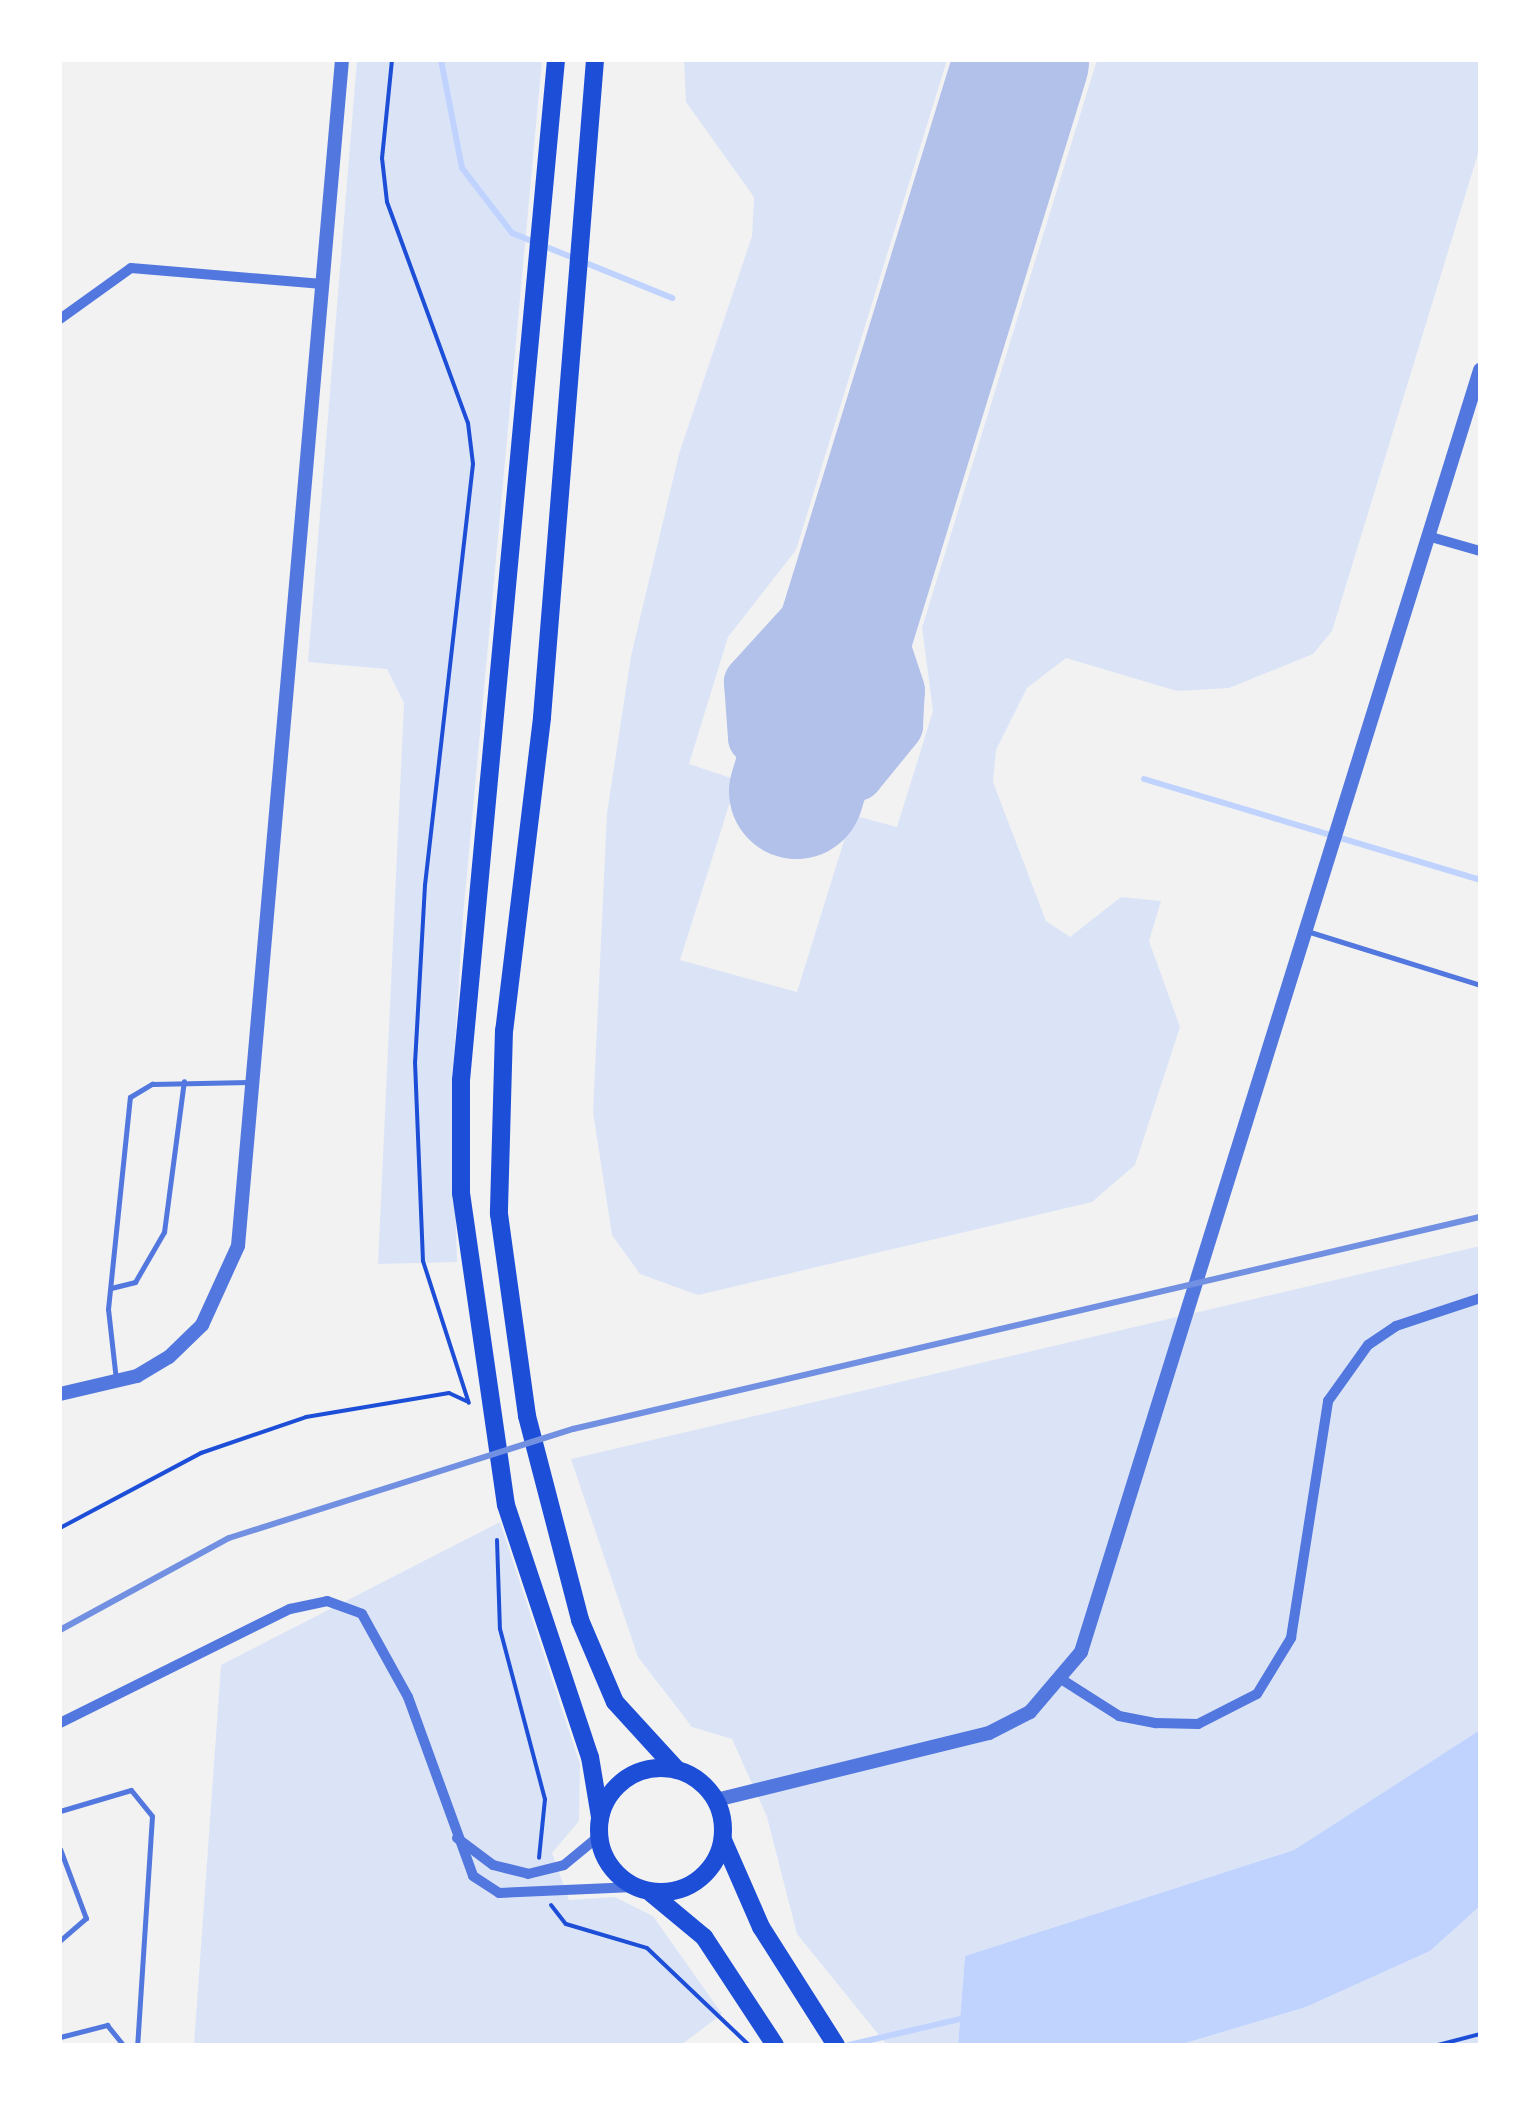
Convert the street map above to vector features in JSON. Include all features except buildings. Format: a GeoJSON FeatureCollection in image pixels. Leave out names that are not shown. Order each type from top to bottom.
{"type":"FeatureCollection","features":[{"type":"Feature","properties":{"kind":"highway"},"geometry":{"type":"LineString","coordinates":[[556,60],[540,190],[461,1080],[461,1192],[506,1505],[590,1757],[600,1827],[640,1889],[704,1938],[776,2045]]}},
{"type":"Feature","properties":{"kind":"highway"},"geometry":{"type":"LineString","coordinates":[[595,60],[498,1114],[499,1214],[527,1416],[580,1620],[614,1702],[677,1770],[716,1800],[722,1840],[799,1994],[836,2045]]}},
{"type":"Feature","properties":{"kind":"highway"},"geometry":{"type":"LineString","coordinates":[[600,1827],[620,1783],[677,1770]]}},
{"type":"Feature","properties":{"kind":"highway"},"geometry":{"type":"LineString","coordinates":[[640,1889],[686,1888],[722,1840]]}},
{"type":"Feature","properties":{"kind":"street"},"geometry":{"type":"LineString","coordinates":[[60,1394],[87,1393],[117,1383],[169,1356],[202,1324],[238,1246],[342,60]]}},
{"type":"Feature","properties":{"kind":"street"},"geometry":{"type":"LineString","coordinates":[[60,319],[132,268],[322,284]]}},
{"type":"Feature","properties":{"kind":"street"},"geometry":{"type":"LineString","coordinates":[[716,1800],[989,1733],[1030,1712],[1061,1679],[1101,1607],[1201,1252],[1307,931],[1480,370]]}},
{"type":"Feature","properties":{"kind":"street"},"geometry":{"type":"LineString","coordinates":[[1431,537],[1480,550]]}},
{"type":"Feature","properties":{"kind":"street"},"geometry":{"type":"LineString","coordinates":[[1061,1679],[1119,1716],[1156,1723],[1198,1724],[1256,1694],[1290,1638],[1328,1401],[1368,1346],[1396,1326],[1480,1298]]}},
{"type":"Feature","properties":{"kind":"street"},"geometry":{"type":"LineString","coordinates":[[60,1723],[290,1610],[327,1601],[362,1614],[408,1697],[456,1838],[473,1876],[500,1893],[640,1889]]}},
{"type":"Feature","properties":{"kind":"street"},"geometry":{"type":"LineString","coordinates":[[456,1838],[492,1865],[540,1871],[564,1865],[600,1827]]}},
{"type":"Feature","properties":{"kind":"lane"},"geometry":{"type":"LineString","coordinates":[[1307,931],[1480,985]]}},
{"type":"Feature","properties":{"kind":"lane"},"geometry":{"type":"LineString","coordinates":[[111,1288],[135,1282],[164,1232],[184,1081]]}},
{"type":"Feature","properties":{"kind":"lane"},"geometry":{"type":"LineString","coordinates":[[117,1383],[111,1288],[130,1097],[184,1081],[252,1082]]}},
{"type":"Feature","properties":{"kind":"lane"},"geometry":{"type":"LineString","coordinates":[[60,1810],[116,1790],[148,1802],[155,1840],[137,2045]]}},
{"type":"Feature","properties":{"kind":"lane"},"geometry":{"type":"LineString","coordinates":[[60,1849],[86,1918],[60,1941]]}},
{"type":"Feature","properties":{"kind":"lane"},"geometry":{"type":"LineString","coordinates":[[60,2036],[108,2025],[123,2045]]}},
{"type":"Feature","properties":{"kind":"path"},"geometry":{"type":"LineString","coordinates":[[392,60],[382,158],[387,202],[468,423],[474,464],[425,886],[415,1062],[423,1261],[469,1403],[476,1414]]}},
{"type":"Feature","properties":{"kind":"path"},"geometry":{"type":"LineString","coordinates":[[60,1528],[200,1454],[306,1417],[448,1393],[469,1403]]}},
{"type":"Feature","properties":{"kind":"path"},"geometry":{"type":"LineString","coordinates":[[497,1535],[500,1629],[546,1800],[540,1871]]}},
{"type":"Feature","properties":{"kind":"path"},"geometry":{"type":"LineString","coordinates":[[548,1894],[557,1919],[632,1939],[736,2028],[749,2045]]}},
{"type":"Feature","properties":{"kind":"path"},"geometry":{"type":"LineString","coordinates":[[1438,2045],[1480,2034]]}},
{"type":"Feature","properties":{"kind":"shaded area"},"geometry":{"type":"Polygon","coordinates":[[[357,60],[542,60],[463,917],[452,1091],[457,1262],[378,1264],[404,703],[387,669],[308,662],[357,60]]]}},
{"type":"Feature","properties":{"kind":"shaded area"},"geometry":{"type":"Polygon","coordinates":[[[684,60],[947,60],[796,550],[728,637],[689,764],[737,780],[680,960],[797,992],[852,815],[897,827],[933,711],[922,628],[1097,60],[1480,60],[1480,147],[1332,631],[1313,654],[1229,688],[1177,691],[1066,658],[1027,688],[996,750],[993,782],[1046,921],[1070,937],[1121,897],[1161,901],[1149,941],[1180,1027],[1135,1165],[1092,1202],[698,1295],[640,1274],[612,1235],[593,1112],[607,813],[631,656],[679,454],[752,236],[754,197],[686,102],[684,60]]]}},
{"type":"Feature","properties":{"kind":"shaded area"},"geometry":{"type":"Polygon","coordinates":[[[1480,1246],[1480,1730],[1294,1850],[965,1956],[958,2045],[887,2045],[797,1934],[767,1817],[732,1739],[692,1727],[638,1657],[571,1459],[1480,1246]]]}},
{"type":"Feature","properties":{"kind":"shaded area"},"geometry":{"type":"Polygon","coordinates":[[[500,1522],[580,1764],[579,1821],[552,1853],[569,1900],[615,1897],[653,1916],[722,2014],[681,2045],[194,2045],[221,1665],[500,1522]]]}},
{"type":"Feature","properties":{"kind":"shaded area"},"geometry":{"type":"Polygon","coordinates":[[[1480,1906],[1480,2045],[1179,2045],[1306,2007],[1430,1951],[1480,1906]]]}},
{"type":"Feature","properties":{"kind":"water"},"geometry":{"type":"Polygon","coordinates":[[[1480,1730],[1480,1906],[1430,1951],[1306,2007],[1179,2045],[958,2045],[965,1956],[1294,1850],[1480,1730]]]}},
{"type":"Feature","properties":{"kind":"waterway"},"geometry":{"type":"LineString","coordinates":[[441,60],[462,168],[512,233],[672,298]]}},
{"type":"Feature","properties":{"kind":"waterway"},"geometry":{"type":"LineString","coordinates":[[1144,779],[1480,880]]}},
{"type":"Feature","properties":{"kind":"waterway"},"geometry":{"type":"LineString","coordinates":[[849,2045],[964,2018]]}},
{"type":"Feature","properties":{"kind":"taxiway"},"geometry":{"type":"LineString","coordinates":[[870,551],[751,682],[755,737],[795,775],[856,773],[895,725],[897,690],[864,591],[902,448]]}},
{"type":"Feature","properties":{"kind":"runway"},"geometry":{"type":"LineString","coordinates":[[796,791],[1021,60]]}},
{"type":"Feature","properties":{"kind":"railway"},"geometry":{"type":"LineString","coordinates":[[60,1630],[229,1538],[573,1429],[1480,1217]]}}]}
